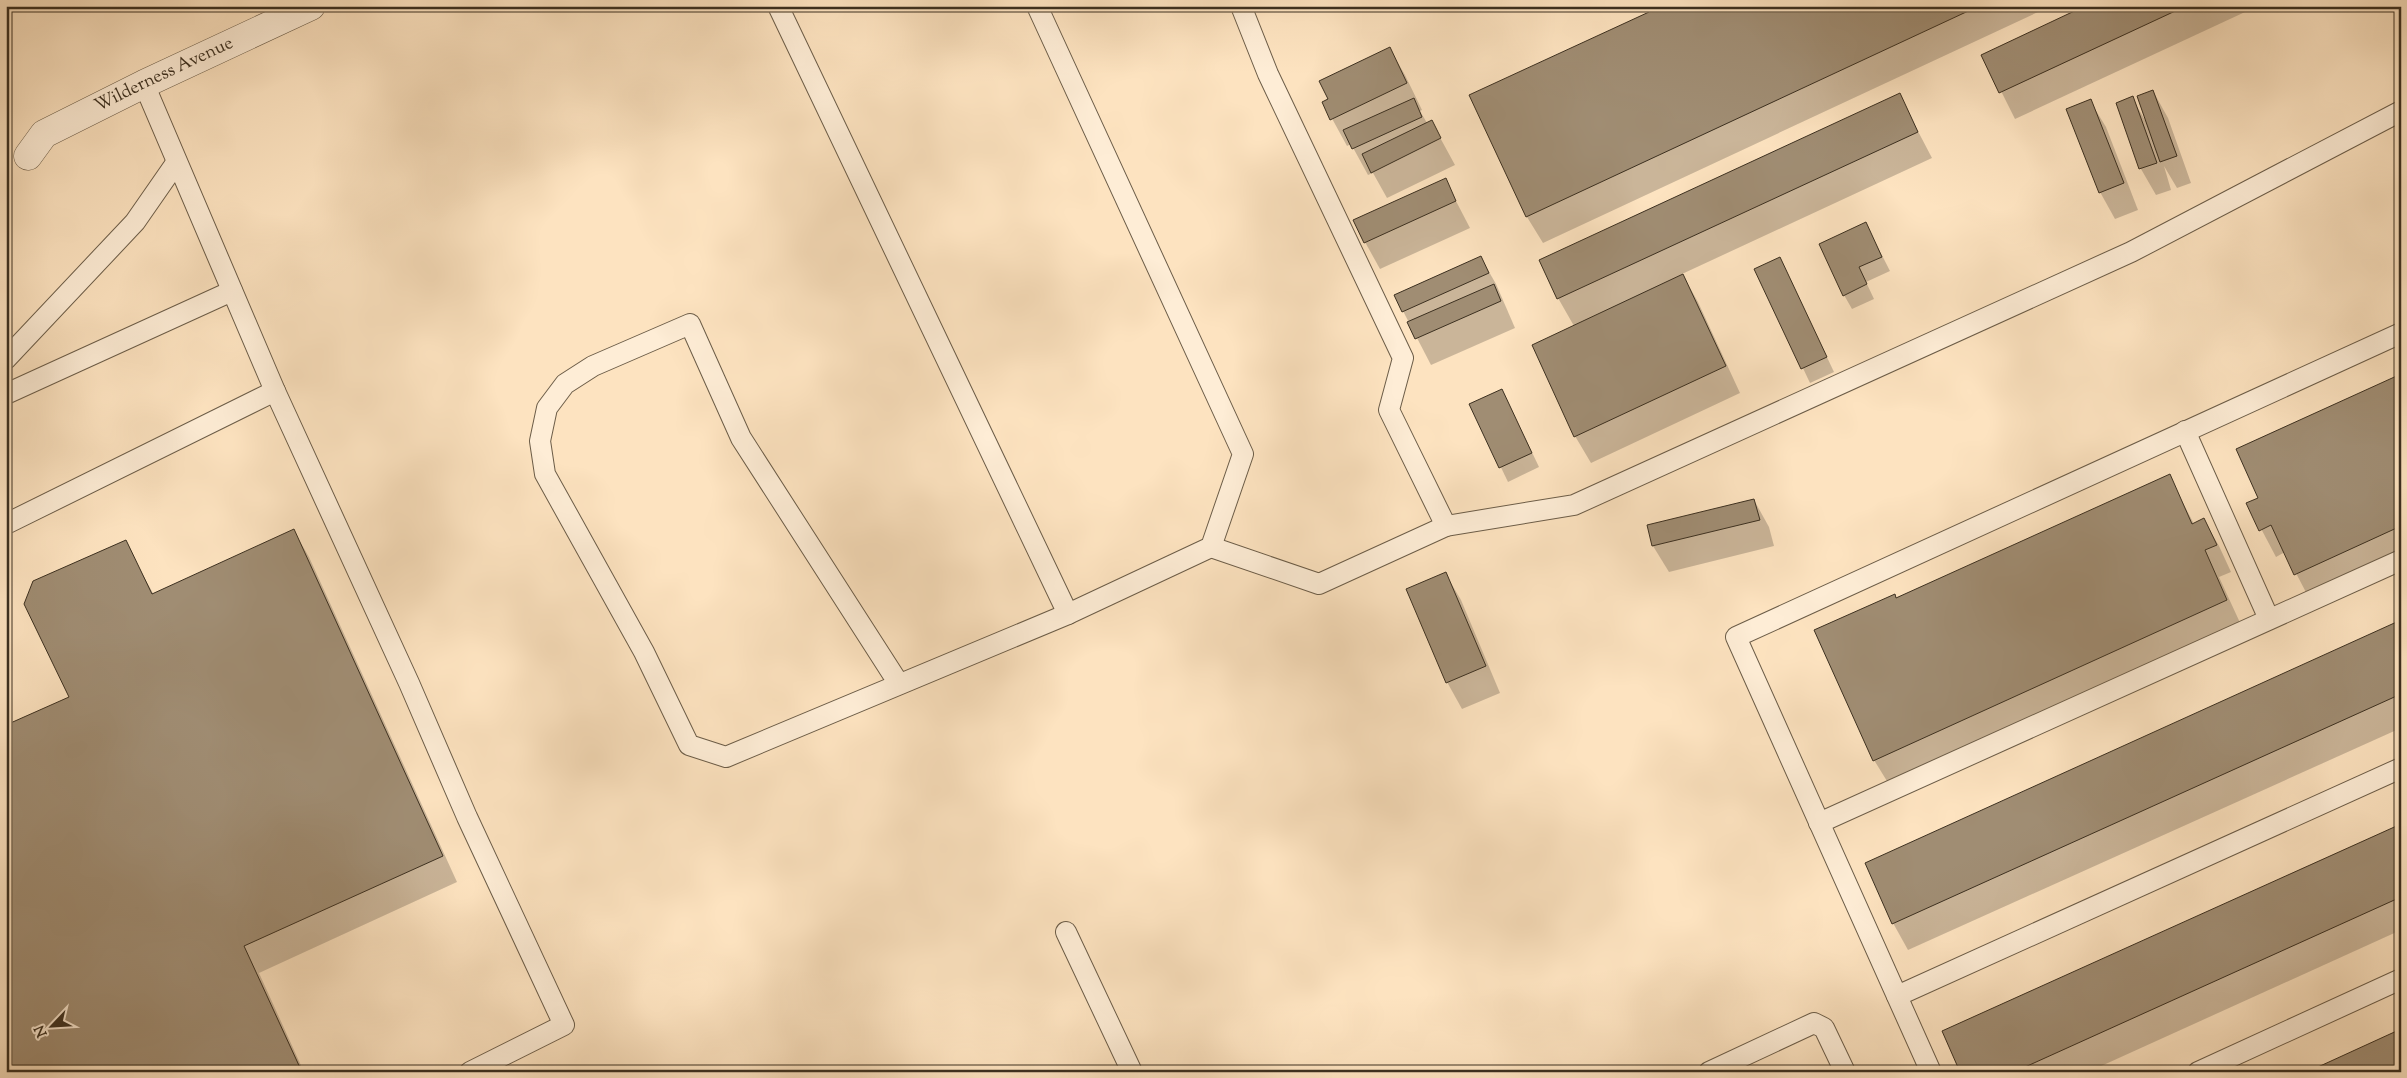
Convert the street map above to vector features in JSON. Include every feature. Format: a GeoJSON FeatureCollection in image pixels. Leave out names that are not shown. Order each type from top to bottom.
{"type":"FeatureCollection","features":[{"type":"Feature","properties":{"kind":"street","name":"Wilderness Avenue"},"geometry":{"type":"LineString","coordinates":[[28,156],[44,134],[144,84],[311,6]]}},
{"type":"Feature","properties":{"kind":"lane"},"geometry":{"type":"LineString","coordinates":[[778,6],[1068,614]]}},
{"type":"Feature","properties":{"kind":"lane"},"geometry":{"type":"LineString","coordinates":[[1037,6],[1243,454],[1211,547]]}},
{"type":"Feature","properties":{"kind":"lane"},"geometry":{"type":"LineString","coordinates":[[1241,6],[1268,74],[1403,358],[1389,410],[1446,526]]}},
{"type":"Feature","properties":{"kind":"lane"},"geometry":{"type":"LineString","coordinates":[[144,84],[176,163],[275,391],[467,817],[564,1025],[470,1072]]}},
{"type":"Feature","properties":{"kind":"lane"},"geometry":{"type":"LineString","coordinates":[[899,684],[741,438],[690,324],[593,366],[566,384],[548,408],[540,441],[545,474],[644,652],[689,745],[726,757],[1068,614],[1211,547],[1319,584],[1446,526],[1574,505],[2131,252],[2401,111]]}},
{"type":"Feature","properties":{"kind":"lane"},"geometry":{"type":"LineString","coordinates":[[6,359],[135,222],[176,163]]}},
{"type":"Feature","properties":{"kind":"lane"},"geometry":{"type":"LineString","coordinates":[[6,394],[232,291]]}},
{"type":"Feature","properties":{"kind":"lane"},"geometry":{"type":"LineString","coordinates":[[1931,1072],[1736,637],[2401,333]]}},
{"type":"Feature","properties":{"kind":"lane"},"geometry":{"type":"LineString","coordinates":[[6,524],[275,391]]}},
{"type":"Feature","properties":{"kind":"lane"},"geometry":{"type":"LineString","coordinates":[[2185,431],[2269,619]]}},
{"type":"Feature","properties":{"kind":"lane"},"geometry":{"type":"LineString","coordinates":[[1819,822],[2401,560]]}},
{"type":"Feature","properties":{"kind":"lane"},"geometry":{"type":"LineString","coordinates":[[1897,996],[2401,768]]}},
{"type":"Feature","properties":{"kind":"lane"},"geometry":{"type":"LineString","coordinates":[[1066,932],[1132,1072]]}},
{"type":"Feature","properties":{"kind":"lane"},"geometry":{"type":"LineString","coordinates":[[2198,1072],[2401,979]]}},
{"type":"Feature","properties":{"kind":"lane"},"geometry":{"type":"LineString","coordinates":[[1709,1072],[1814,1023],[1824,1028],[1845,1072]]}},
{"type":"Feature","properties":{"kind":"building"},"geometry":{"type":"Polygon","coordinates":[[[1647,6],[1979,6],[1526,217],[1469,95],[1649,12],[1647,6]]]}},
{"type":"Feature","properties":{"kind":"building"},"geometry":{"type":"Polygon","coordinates":[[[2085,6],[2186,6],[1999,93],[1981,55],[2085,6]]]}},
{"type":"Feature","properties":{"kind":"building"},"geometry":{"type":"Polygon","coordinates":[[[1390,47],[1407,83],[1330,120],[1322,102],[1328,99],[1319,81],[1390,47]]]}},
{"type":"Feature","properties":{"kind":"building"},"geometry":{"type":"Polygon","coordinates":[[[2153,90],[2177,156],[2160,162],[2137,96],[2153,90]]]}},
{"type":"Feature","properties":{"kind":"building"},"geometry":{"type":"Polygon","coordinates":[[[1900,93],[1918,132],[1557,299],[1539,260],[1900,93]]]}},
{"type":"Feature","properties":{"kind":"building"},"geometry":{"type":"Polygon","coordinates":[[[2133,96],[2157,163],[2139,169],[2116,103],[2133,96]]]}},
{"type":"Feature","properties":{"kind":"building"},"geometry":{"type":"Polygon","coordinates":[[[1414,98],[1422,117],[1352,149],[1343,130],[1414,98]]]}},
{"type":"Feature","properties":{"kind":"building"},"geometry":{"type":"Polygon","coordinates":[[[2091,99],[2124,183],[2099,193],[2066,109],[2091,99]]]}},
{"type":"Feature","properties":{"kind":"building"},"geometry":{"type":"Polygon","coordinates":[[[1432,120],[1441,138],[1371,173],[1362,154],[1432,120]]]}},
{"type":"Feature","properties":{"kind":"building"},"geometry":{"type":"Polygon","coordinates":[[[1446,178],[1456,201],[1364,243],[1353,220],[1446,178]]]}},
{"type":"Feature","properties":{"kind":"building"},"geometry":{"type":"Polygon","coordinates":[[[1866,222],[1882,257],[1859,267],[1867,284],[1843,296],[1819,244],[1866,222]]]}},
{"type":"Feature","properties":{"kind":"building"},"geometry":{"type":"Polygon","coordinates":[[[1481,256],[1489,273],[1402,312],[1394,295],[1481,256]]]}},
{"type":"Feature","properties":{"kind":"building"},"geometry":{"type":"Polygon","coordinates":[[[1780,257],[1827,357],[1801,369],[1754,269],[1780,257]]]}},
{"type":"Feature","properties":{"kind":"building"},"geometry":{"type":"Polygon","coordinates":[[[1683,274],[1726,366],[1574,437],[1532,345],[1683,274]]]}},
{"type":"Feature","properties":{"kind":"building"},"geometry":{"type":"Polygon","coordinates":[[[1494,284],[1501,301],[1415,339],[1407,322],[1494,284]]]}},
{"type":"Feature","properties":{"kind":"building"},"geometry":{"type":"Polygon","coordinates":[[[2401,374],[2401,526],[2294,575],[2271,525],[2259,531],[2246,503],[2258,498],[2236,449],[2401,374]]]}},
{"type":"Feature","properties":{"kind":"building"},"geometry":{"type":"Polygon","coordinates":[[[1502,389],[1532,453],[1499,468],[1469,404],[1502,389]]]}},
{"type":"Feature","properties":{"kind":"building"},"geometry":{"type":"Polygon","coordinates":[[[2170,474],[2192,524],[2204,518],[2217,545],[2205,550],[2227,600],[1873,761],[1814,630],[1895,594],[1896,598],[2170,474]]]}},
{"type":"Feature","properties":{"kind":"building"},"geometry":{"type":"Polygon","coordinates":[[[1754,499],[1760,520],[1652,546],[1647,525],[1754,499]]]}},
{"type":"Feature","properties":{"kind":"building"},"geometry":{"type":"Polygon","coordinates":[[[294,529],[443,856],[244,946],[302,1072],[6,1072],[6,725],[69,697],[24,604],[33,581],[126,540],[152,594],[294,529]]]}},
{"type":"Feature","properties":{"kind":"building"},"geometry":{"type":"Polygon","coordinates":[[[1446,572],[1486,666],[1446,683],[1406,589],[1446,572]]]}},
{"type":"Feature","properties":{"kind":"building"},"geometry":{"type":"Polygon","coordinates":[[[2401,620],[2401,694],[1892,924],[1865,863],[2401,620]]]}},
{"type":"Feature","properties":{"kind":"building"},"geometry":{"type":"Polygon","coordinates":[[[2401,824],[2401,897],[2014,1072],[1960,1072],[1942,1031],[2401,824]]]}},
{"type":"Feature","properties":{"kind":"building"},"geometry":{"type":"Polygon","coordinates":[[[2401,1029],[2401,1072],[2307,1072],[2401,1029]]]}}]}
